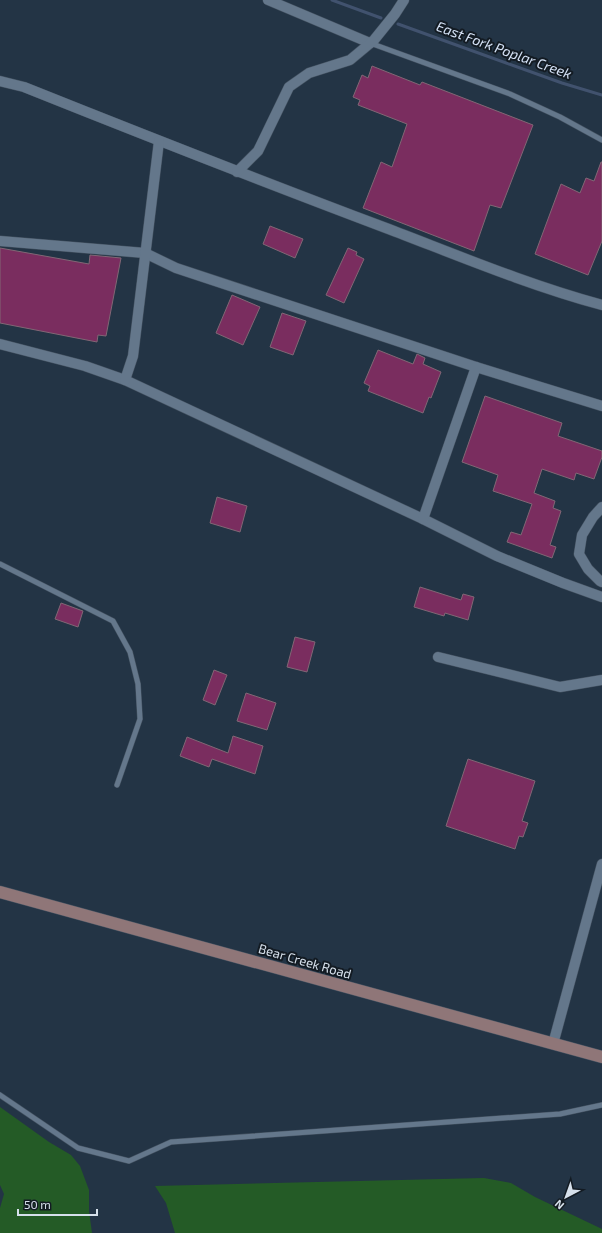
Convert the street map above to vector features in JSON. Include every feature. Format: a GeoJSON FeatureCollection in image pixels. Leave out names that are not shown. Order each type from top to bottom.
{"type":"FeatureCollection","features":[{"type":"Feature","properties":{"kind":"street"},"geometry":{"type":"LineString","coordinates":[[268,0],[370,43]]}},
{"type":"Feature","properties":{"kind":"street"},"geometry":{"type":"LineString","coordinates":[[237,172],[258,150],[289,87],[309,72],[350,60],[370,43],[386,26],[404,0]]}},
{"type":"Feature","properties":{"kind":"street"},"geometry":{"type":"LineString","coordinates":[[0,81],[24,87],[237,172],[558,292],[602,305]]}},
{"type":"Feature","properties":{"kind":"street"},"geometry":{"type":"LineString","coordinates":[[125,380],[133,356],[159,141]]}},
{"type":"Feature","properties":{"kind":"street"},"geometry":{"type":"LineString","coordinates":[[0,241],[145,253],[176,268],[476,367],[602,406]]}},
{"type":"Feature","properties":{"kind":"street"},"geometry":{"type":"LineString","coordinates":[[0,344],[85,366],[125,380],[423,519],[497,556],[562,583],[602,597]]}},
{"type":"Feature","properties":{"kind":"street"},"geometry":{"type":"LineString","coordinates":[[423,519],[476,367]]}},
{"type":"Feature","properties":{"kind":"street"},"geometry":{"type":"LineString","coordinates":[[602,507],[593,517],[582,534],[580,554],[588,569],[602,582]]}},
{"type":"Feature","properties":{"kind":"street"},"geometry":{"type":"LineString","coordinates":[[438,656],[560,687],[602,680]]}},
{"type":"Feature","properties":{"kind":"street"},"geometry":{"type":"LineString","coordinates":[[553,1044],[602,864]]}},
{"type":"Feature","properties":{"kind":"street","name":"Bear Creek Road"},"geometry":{"type":"LineString","coordinates":[[0,892],[602,1057]]}},
{"type":"Feature","properties":{"kind":"lane"},"geometry":{"type":"LineString","coordinates":[[370,43],[510,94],[602,140]]}},
{"type":"Feature","properties":{"kind":"lane"},"geometry":{"type":"LineString","coordinates":[[0,564],[113,621],[120,633],[130,652],[138,684],[140,718],[117,785]]}},
{"type":"Feature","properties":{"kind":"lane"},"geometry":{"type":"LineString","coordinates":[[0,1095],[78,1148],[129,1161],[171,1142],[560,1114],[602,1105]]}},
{"type":"Feature","properties":{"kind":"green space"},"geometry":{"type":"Polygon","coordinates":[[[0,1107],[49,1142],[71,1155],[80,1166],[89,1190],[89,1211],[92,1233],[0,1233],[0,1208],[4,1194],[0,1185],[0,1107]]]}},
{"type":"Feature","properties":{"kind":"green space"},"geometry":{"type":"Polygon","coordinates":[[[484,1178],[511,1183],[535,1197],[602,1229],[602,1233],[175,1233],[166,1203],[155,1186],[484,1178]]]}},
{"type":"Feature","properties":{"kind":"building"},"geometry":{"type":"Polygon","coordinates":[[[372,66],[420,85],[422,82],[533,125],[501,208],[490,205],[474,251],[363,208],[381,162],[392,167],[407,124],[358,105],[360,100],[353,97],[362,75],[368,78],[372,66]]]}},
{"type":"Feature","properties":{"kind":"building"},"geometry":{"type":"Polygon","coordinates":[[[601,162],[602,241],[588,275],[535,254],[561,184],[580,193],[586,178],[594,181],[601,162]]]}},
{"type":"Feature","properties":{"kind":"building"},"geometry":{"type":"Polygon","coordinates":[[[270,226],[303,239],[295,258],[263,244],[270,226]]]}},
{"type":"Feature","properties":{"kind":"building"},"geometry":{"type":"Polygon","coordinates":[[[0,248],[89,264],[90,255],[121,258],[106,336],[98,335],[97,342],[0,323],[0,248]]]}},
{"type":"Feature","properties":{"kind":"building"},"geometry":{"type":"Polygon","coordinates":[[[348,248],[357,252],[356,255],[364,259],[344,303],[326,295],[348,248]]]}},
{"type":"Feature","properties":{"kind":"building"},"geometry":{"type":"Polygon","coordinates":[[[232,295],[260,307],[243,345],[216,333],[232,295]]]}},
{"type":"Feature","properties":{"kind":"building"},"geometry":{"type":"Polygon","coordinates":[[[282,313],[306,321],[293,355],[270,347],[282,313]]]}},
{"type":"Feature","properties":{"kind":"building"},"geometry":{"type":"Polygon","coordinates":[[[378,350],[413,364],[417,354],[425,358],[423,364],[441,372],[431,398],[429,397],[423,413],[368,391],[370,386],[364,383],[378,350]]]}},
{"type":"Feature","properties":{"kind":"building"},"geometry":{"type":"Polygon","coordinates":[[[485,396],[562,423],[558,436],[602,451],[602,457],[594,479],[576,473],[574,480],[542,469],[534,493],[555,501],[553,508],[561,511],[550,545],[556,547],[552,558],[507,542],[511,532],[521,535],[532,504],[493,491],[498,475],[462,462],[485,396]]]}},
{"type":"Feature","properties":{"kind":"building"},"geometry":{"type":"Polygon","coordinates":[[[217,497],[247,506],[240,532],[210,523],[217,497]]]}},
{"type":"Feature","properties":{"kind":"building"},"geometry":{"type":"Polygon","coordinates":[[[420,587],[461,600],[463,594],[474,597],[468,620],[445,613],[444,616],[414,607],[420,587]]]}},
{"type":"Feature","properties":{"kind":"building"},"geometry":{"type":"Polygon","coordinates":[[[61,603],[83,611],[78,627],[55,619],[61,603]]]}},
{"type":"Feature","properties":{"kind":"building"},"geometry":{"type":"Polygon","coordinates":[[[295,637],[315,642],[307,672],[287,667],[295,637]]]}},
{"type":"Feature","properties":{"kind":"building"},"geometry":{"type":"Polygon","coordinates":[[[214,670],[227,675],[215,705],[203,700],[214,670]]]}},
{"type":"Feature","properties":{"kind":"building"},"geometry":{"type":"Polygon","coordinates":[[[246,693],[276,703],[267,730],[237,721],[246,693]]]}},
{"type":"Feature","properties":{"kind":"building"},"geometry":{"type":"Polygon","coordinates":[[[233,736],[263,746],[255,774],[212,759],[209,767],[180,756],[187,737],[228,753],[233,736]]]}},
{"type":"Feature","properties":{"kind":"building"},"geometry":{"type":"Polygon","coordinates":[[[468,759],[535,781],[522,821],[528,823],[523,837],[519,836],[515,849],[446,826],[468,759]]]}},
{"type":"Feature","properties":{"kind":"waterway","name":"East Fork Poplar Creek"},"geometry":{"type":"LineString","coordinates":[[332,0],[381,18]]}},
{"type":"Feature","properties":{"kind":"waterway","name":"East Fork Poplar Creek"},"geometry":{"type":"LineString","coordinates":[[398,24],[562,83],[602,95]]}}]}
